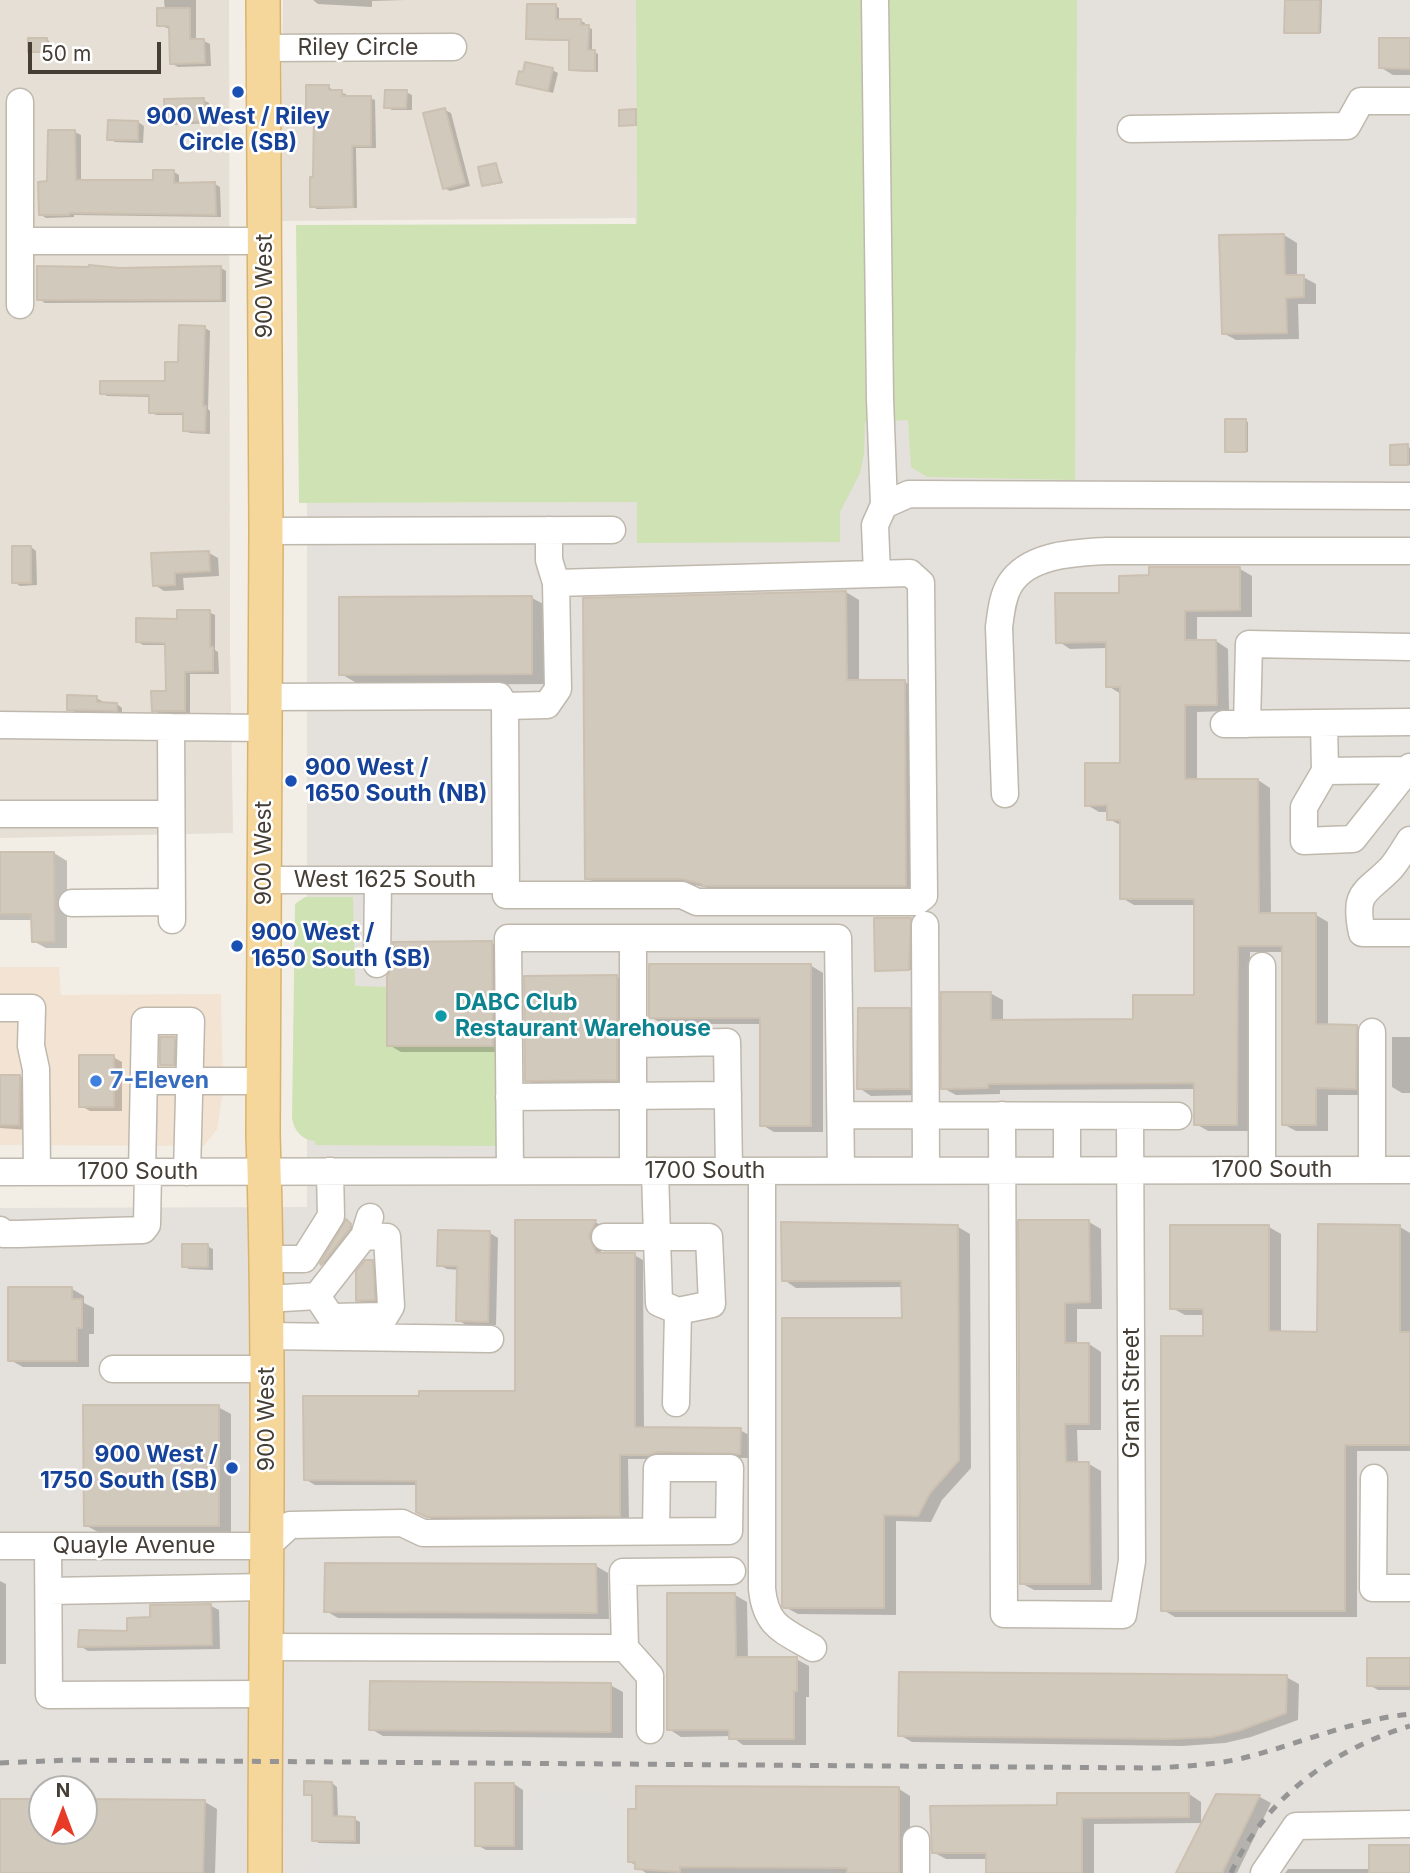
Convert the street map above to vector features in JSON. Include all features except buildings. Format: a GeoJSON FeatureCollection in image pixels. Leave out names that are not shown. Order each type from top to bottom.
{"type":"FeatureCollection","features":[{"type":"Feature","properties":{"kind":"main road","name":"900 West"},"geometry":{"type":"LineString","coordinates":[[263,0],[266,531],[263,1081],[267,1546],[265,1873]]}},
{"type":"Feature","properties":{"kind":"street"},"geometry":{"type":"LineString","coordinates":[[874,0],[884,505],[875,525],[877,574]]}},
{"type":"Feature","properties":{"kind":"street","name":"Riley Circle"},"geometry":{"type":"LineString","coordinates":[[264,48],[453,47]]}},
{"type":"Feature","properties":{"kind":"street"},"geometry":{"type":"LineString","coordinates":[[1131,129],[1347,126],[1361,101],[1410,101]]}},
{"type":"Feature","properties":{"kind":"street"},"geometry":{"type":"LineString","coordinates":[[20,102],[20,305]]}},
{"type":"Feature","properties":{"kind":"street"},"geometry":{"type":"LineString","coordinates":[[20,241],[265,242]]}},
{"type":"Feature","properties":{"kind":"street"},"geometry":{"type":"LineString","coordinates":[[884,505],[909,494],[1410,496]]}},
{"type":"Feature","properties":{"kind":"street"},"geometry":{"type":"LineString","coordinates":[[505,706],[547,705],[558,689],[556,583],[550,560],[550,530]]}},
{"type":"Feature","properties":{"kind":"street"},"geometry":{"type":"LineString","coordinates":[[266,531],[612,530]]}},
{"type":"Feature","properties":{"kind":"street"},"geometry":{"type":"LineString","coordinates":[[1005,794],[999,627],[1006,592],[1010,583],[1023,570],[1040,561],[1078,553],[1106,551],[1410,551]]}},
{"type":"Feature","properties":{"kind":"street"},"geometry":{"type":"LineString","coordinates":[[0,725],[171,727],[265,713],[499,696],[505,706],[506,895],[682,895],[697,902],[916,902],[925,896],[921,583],[910,573],[556,583]]}},
{"type":"Feature","properties":{"kind":"street"},"geometry":{"type":"LineString","coordinates":[[1410,647],[1249,644],[1235,724],[1410,722]]}},
{"type":"Feature","properties":{"kind":"street"},"geometry":{"type":"LineString","coordinates":[[1324,723],[1325,771],[1304,807],[1304,841],[1353,839],[1409,769]]}},
{"type":"Feature","properties":{"kind":"street"},"geometry":{"type":"LineString","coordinates":[[72,902],[172,911],[171,727]]}},
{"type":"Feature","properties":{"kind":"street"},"geometry":{"type":"LineString","coordinates":[[1325,771],[1409,769]]}},
{"type":"Feature","properties":{"kind":"street"},"geometry":{"type":"LineString","coordinates":[[0,814],[171,814]]}},
{"type":"Feature","properties":{"kind":"street"},"geometry":{"type":"LineString","coordinates":[[1410,840],[1392,867],[1366,888],[1357,911],[1362,933],[1410,933]]}},
{"type":"Feature","properties":{"kind":"street","name":"West 1625 South"},"geometry":{"type":"LineString","coordinates":[[264,880],[506,880]]}},
{"type":"Feature","properties":{"kind":"street"},"geometry":{"type":"LineString","coordinates":[[377,964],[378,880]]}},
{"type":"Feature","properties":{"kind":"street"},"geometry":{"type":"LineString","coordinates":[[925,925],[926,1170]]}},
{"type":"Feature","properties":{"kind":"street"},"geometry":{"type":"LineString","coordinates":[[510,1171],[508,938],[838,938],[841,1171]]}},
{"type":"Feature","properties":{"kind":"street"},"geometry":{"type":"LineString","coordinates":[[605,1237],[657,1237],[709,1237],[712,1304],[678,1311],[659,1303],[657,1237],[644,1171],[634,1096],[634,938]]}},
{"type":"Feature","properties":{"kind":"street"},"geometry":{"type":"LineString","coordinates":[[1262,966],[1262,1170]]}},
{"type":"Feature","properties":{"kind":"street"},"geometry":{"type":"LineString","coordinates":[[0,1008],[32,1008],[31,1046],[36,1069],[37,1172]]}},
{"type":"Feature","properties":{"kind":"street"},"geometry":{"type":"LineString","coordinates":[[0,1230],[4,1234],[18,1234],[143,1230],[147,1225],[145,1021],[191,1021],[187,1172]]}},
{"type":"Feature","properties":{"kind":"street"},"geometry":{"type":"LineString","coordinates":[[1372,1032],[1372,1170]]}},
{"type":"Feature","properties":{"kind":"street"},"geometry":{"type":"LineString","coordinates":[[634,1044],[727,1042],[729,1171]]}},
{"type":"Feature","properties":{"kind":"street"},"geometry":{"type":"LineString","coordinates":[[144,1081],[263,1081]]}},
{"type":"Feature","properties":{"kind":"street"},"geometry":{"type":"LineString","coordinates":[[509,1097],[728,1095]]}},
{"type":"Feature","properties":{"kind":"street"},"geometry":{"type":"LineString","coordinates":[[841,1115],[1178,1116]]}},
{"type":"Feature","properties":{"kind":"street"},"geometry":{"type":"LineString","coordinates":[[1002,1115],[1003,1170]]}},
{"type":"Feature","properties":{"kind":"street"},"geometry":{"type":"LineString","coordinates":[[1067,1116],[1067,1170]]}},
{"type":"Feature","properties":{"kind":"street","name":"Grant Street"},"geometry":{"type":"LineString","coordinates":[[1003,1170],[1004,1614],[1123,1615],[1132,1561],[1130,1116]]}},
{"type":"Feature","properties":{"kind":"street","name":"1700 South"},"geometry":{"type":"LineString","coordinates":[[0,1172],[1410,1170]]}},
{"type":"Feature","properties":{"kind":"street"},"geometry":{"type":"LineString","coordinates":[[330,1171],[331,1216],[304,1259],[311,1297],[331,1317],[385,1317],[391,1306],[387,1237],[367,1227],[331,1216]]}},
{"type":"Feature","properties":{"kind":"street"},"geometry":{"type":"LineString","coordinates":[[266,1299],[311,1297],[367,1227],[372,1171]]}},
{"type":"Feature","properties":{"kind":"street"},"geometry":{"type":"LineString","coordinates":[[762,1171],[762,1589],[764,1607],[773,1623],[813,1648]]}},
{"type":"Feature","properties":{"kind":"street"},"geometry":{"type":"LineString","coordinates":[[266,1259],[304,1259]]}},
{"type":"Feature","properties":{"kind":"street"},"geometry":{"type":"LineString","coordinates":[[676,1403],[678,1311]]}},
{"type":"Feature","properties":{"kind":"street"},"geometry":{"type":"LineString","coordinates":[[266,1336],[490,1339]]}},
{"type":"Feature","properties":{"kind":"street"},"geometry":{"type":"LineString","coordinates":[[113,1369],[266,1369]]}},
{"type":"Feature","properties":{"kind":"street"},"geometry":{"type":"LineString","coordinates":[[1374,1478],[1373,1588],[1410,1588]]}},
{"type":"Feature","properties":{"kind":"street"},"geometry":{"type":"LineString","coordinates":[[267,1546],[290,1525],[402,1523],[424,1533],[656,1531]]}},
{"type":"Feature","properties":{"kind":"street","name":"Quayle Avenue"},"geometry":{"type":"LineString","coordinates":[[0,1546],[267,1546]]}},
{"type":"Feature","properties":{"kind":"street"},"geometry":{"type":"LineString","coordinates":[[48,1546],[49,1695],[265,1694]]}},
{"type":"Feature","properties":{"kind":"street"},"geometry":{"type":"LineString","coordinates":[[650,1730],[650,1676],[625,1648],[623,1572],[732,1571]]}},
{"type":"Feature","properties":{"kind":"street"},"geometry":{"type":"LineString","coordinates":[[49,1591],[266,1587]]}},
{"type":"Feature","properties":{"kind":"street"},"geometry":{"type":"LineString","coordinates":[[265,1647],[625,1648]]}},
{"type":"Feature","properties":{"kind":"street"},"geometry":{"type":"LineString","coordinates":[[1264,1873],[1296,1826],[1410,1825]]}},
{"type":"Feature","properties":{"kind":"street"},"geometry":{"type":"LineString","coordinates":[[916,1840],[916,1873]]}},
{"type":"Feature","properties":{"kind":"shaded area"},"geometry":{"type":"Polygon","coordinates":[[[0,0],[229,0],[230,647],[233,833],[0,838],[0,0]]]}},
{"type":"Feature","properties":{"kind":"shaded area"},"geometry":{"type":"Polygon","coordinates":[[[283,0],[635,0],[636,218],[280,221],[283,0]]]}},
{"type":"Feature","properties":{"kind":"shaded area"},"geometry":{"type":"Polygon","coordinates":[[[635,0],[1410,0],[1410,1873],[0,1873],[0,1208],[307,1207],[307,503],[636,502],[635,0]]]}},
{"type":"Feature","properties":{"kind":"shaded area"},"geometry":{"type":"Polygon","coordinates":[[[0,967],[59,967],[61,995],[221,994],[223,1090],[217,1129],[204,1146],[0,1145],[0,967]]]}},
{"type":"Feature","properties":{"kind":"shaded area"},"geometry":{"type":"Polygon","coordinates":[[[536,1791],[611,1791],[612,1806],[624,1806],[624,1873],[296,1873],[296,1870],[309,1869],[309,1854],[521,1855],[521,1804],[536,1805],[536,1791]]]}},
{"type":"Feature","properties":{"kind":"shaded area"},"geometry":{"type":"Polygon","coordinates":[[[688,1869],[833,1869],[833,1873],[688,1873],[688,1869]]]}},
{"type":"Feature","properties":{"kind":"green space"},"geometry":{"type":"Polygon","coordinates":[[[636,0],[864,0],[876,422],[865,422],[864,454],[860,473],[840,512],[840,542],[637,543],[637,502],[299,503],[296,225],[637,224],[636,0]]]}},
{"type":"Feature","properties":{"kind":"green space"},"geometry":{"type":"Polygon","coordinates":[[[878,0],[1077,0],[1075,480],[927,477],[911,467],[908,420],[886,421],[878,0]]]}},
{"type":"Feature","properties":{"kind":"green space"},"geometry":{"type":"Polygon","coordinates":[[[305,897],[353,897],[355,986],[387,987],[387,1046],[495,1046],[503,1141],[500,1146],[315,1145],[315,1141],[306,1139],[297,1131],[292,1118],[295,904],[305,897]]]}},
{"type":"Feature","properties":{"kind":"railway"},"geometry":{"type":"LineString","coordinates":[[0,1763],[70,1760],[1156,1768],[1236,1760],[1348,1727],[1410,1714]]}},
{"type":"Feature","properties":{"kind":"railway"},"geometry":{"type":"LineString","coordinates":[[1231,1873],[1262,1822],[1304,1780],[1354,1748],[1410,1726]]}},
{"type":"Feature","properties":{"kind":"place","name":"900 West / Riley Circle (SB)"},"geometry":{"type":"Point","coordinates":[238,92]}},
{"type":"Feature","properties":{"kind":"place","name":"900 West / 1650 South (NB)"},"geometry":{"type":"Point","coordinates":[291,781]}},
{"type":"Feature","properties":{"kind":"place","name":"900 West / 1650 South (SB)"},"geometry":{"type":"Point","coordinates":[237,946]}},
{"type":"Feature","properties":{"kind":"place","name":"DABC Club Restaurant Warehouse"},"geometry":{"type":"Point","coordinates":[441,1016]}},
{"type":"Feature","properties":{"kind":"place","name":"7-Eleven"},"geometry":{"type":"Point","coordinates":[96,1081]}},
{"type":"Feature","properties":{"kind":"place","name":"900 West / 1750 South (SB)"},"geometry":{"type":"Point","coordinates":[232,1468]}}]}
